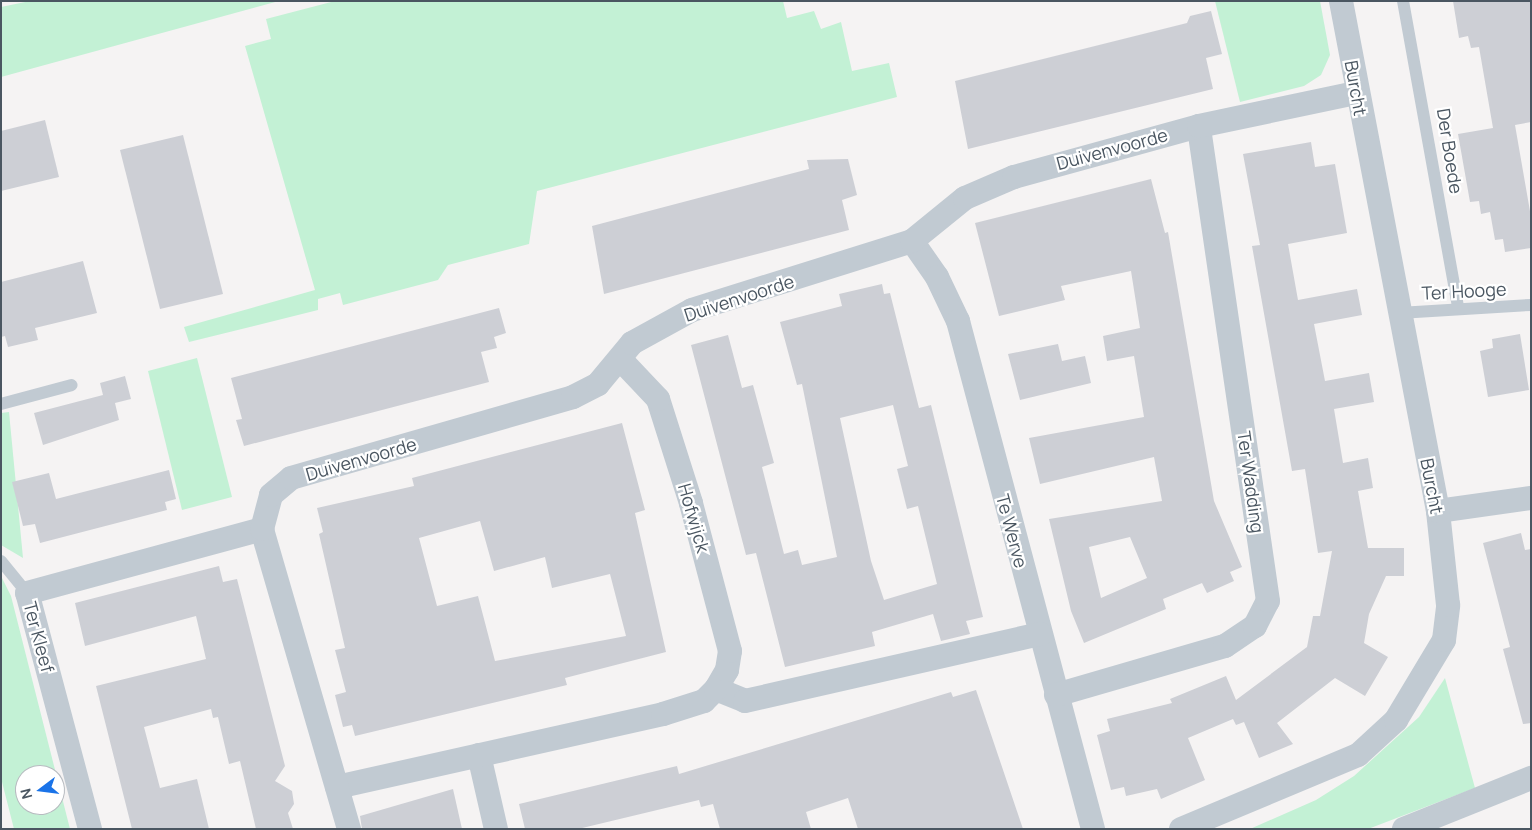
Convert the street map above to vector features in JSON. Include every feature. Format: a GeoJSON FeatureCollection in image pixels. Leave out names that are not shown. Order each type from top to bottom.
{"type":"FeatureCollection","features":[{"type":"Feature","properties":{"kind":"street","name":"Burcht"},"geometry":{"type":"LineString","coordinates":[[1181,829],[1332,768],[1358,755],[1396,720],[1444,640],[1448,605],[1438,511],[1356,93],[1341,1]]}},
{"type":"Feature","properties":{"kind":"street","name":"Duivenvoorde"},"geometry":{"type":"LineString","coordinates":[[262,529],[272,495],[291,478],[573,397],[598,384],[632,342],[692,310],[912,241],[965,198],[1014,177],[1199,126],[1356,93]]}},
{"type":"Feature","properties":{"kind":"street","name":"Ter Wadding"},"geometry":{"type":"LineString","coordinates":[[1056,695],[1225,646],[1255,626],[1268,601],[1199,126]]}},
{"type":"Feature","properties":{"kind":"street","name":"Te Werve"},"geometry":{"type":"LineString","coordinates":[[912,241],[937,277],[958,321],[1093,829]]}},
{"type":"Feature","properties":{"kind":"street","name":"Hofwijck"},"geometry":{"type":"LineString","coordinates":[[337,787],[663,714],[704,701],[716,689],[727,670],[730,651],[691,503],[658,399],[620,359]]}},
{"type":"Feature","properties":{"kind":"street"},"geometry":{"type":"LineString","coordinates":[[1438,511],[1531,498]]}},
{"type":"Feature","properties":{"kind":"street"},"geometry":{"type":"LineString","coordinates":[[262,529],[349,829]]}},
{"type":"Feature","properties":{"kind":"street","name":"Ter Kleef"},"geometry":{"type":"LineString","coordinates":[[90,829],[27,593],[262,529]]}},
{"type":"Feature","properties":{"kind":"street"},"geometry":{"type":"LineString","coordinates":[[716,689],[745,701],[1040,634]]}},
{"type":"Feature","properties":{"kind":"street"},"geometry":{"type":"LineString","coordinates":[[479,755],[496,829]]}},
{"type":"Feature","properties":{"kind":"street"},"geometry":{"type":"LineString","coordinates":[[1404,829],[1531,778]]}},
{"type":"Feature","properties":{"kind":"lane","name":"Der Boede"},"geometry":{"type":"LineString","coordinates":[[1403,1],[1458,308]]}},
{"type":"Feature","properties":{"kind":"lane","name":"Ter Hooge"},"geometry":{"type":"LineString","coordinates":[[1398,312],[1531,305]]}},
{"type":"Feature","properties":{"kind":"lane"},"geometry":{"type":"LineString","coordinates":[[1,404],[72,385]]}},
{"type":"Feature","properties":{"kind":"lane"},"geometry":{"type":"LineString","coordinates":[[1,561],[27,593]]}},
{"type":"Feature","properties":{"kind":"green space"},"geometry":{"type":"Polygon","coordinates":[[[30,1],[279,1],[1,77],[1,7],[30,1]]]}},
{"type":"Feature","properties":{"kind":"green space"},"geometry":{"type":"Polygon","coordinates":[[[335,1],[783,1],[787,18],[814,11],[821,29],[841,22],[852,71],[889,63],[897,97],[537,191],[529,244],[448,265],[438,280],[343,305],[340,293],[318,299],[318,310],[189,342],[184,327],[315,290],[245,46],[271,39],[266,19],[335,1]]]}},
{"type":"Feature","properties":{"kind":"green space"},"geometry":{"type":"Polygon","coordinates":[[[1215,1],[1320,1],[1330,55],[1321,75],[1304,86],[1240,102],[1215,1]]]}},
{"type":"Feature","properties":{"kind":"green space"},"geometry":{"type":"Polygon","coordinates":[[[197,358],[232,497],[182,510],[148,371],[197,358]]]}},
{"type":"Feature","properties":{"kind":"green space"},"geometry":{"type":"Polygon","coordinates":[[[9,412],[23,558],[1,545],[1,413],[9,412]]]}},
{"type":"Feature","properties":{"kind":"green space"},"geometry":{"type":"Polygon","coordinates":[[[1,576],[11,596],[54,765],[15,765],[15,815],[65,815],[65,809],[70,829],[14,829],[1,778],[1,576]]]}},
{"type":"Feature","properties":{"kind":"green space"},"geometry":{"type":"Polygon","coordinates":[[[1445,678],[1475,788],[1368,829],[1250,829],[1316,800],[1354,776],[1419,717],[1445,678]]]}},
{"type":"Feature","properties":{"kind":"building"},"geometry":{"type":"Polygon","coordinates":[[[1453,1],[1531,1],[1531,122],[1515,125],[1531,217],[1531,248],[1505,252],[1503,239],[1495,240],[1490,212],[1481,214],[1479,201],[1470,202],[1458,134],[1493,128],[1479,47],[1471,48],[1468,36],[1459,38],[1453,1]]]}},
{"type":"Feature","properties":{"kind":"building"},"geometry":{"type":"Polygon","coordinates":[[[1211,11],[1222,54],[1206,58],[1213,89],[968,149],[955,81],[1187,23],[1190,16],[1211,11]]]}},
{"type":"Feature","properties":{"kind":"building"},"geometry":{"type":"Polygon","coordinates":[[[45,120],[59,177],[1,191],[1,131],[45,120]]]}},
{"type":"Feature","properties":{"kind":"building"},"geometry":{"type":"Polygon","coordinates":[[[183,135],[223,294],[160,309],[120,150],[183,135]]]}},
{"type":"Feature","properties":{"kind":"building"},"geometry":{"type":"Polygon","coordinates":[[[1311,142],[1315,167],[1335,164],[1347,233],[1288,244],[1298,300],[1357,289],[1362,315],[1314,324],[1325,381],[1369,373],[1374,402],[1334,409],[1343,463],[1368,458],[1373,488],[1358,491],[1368,548],[1404,548],[1404,576],[1386,576],[1369,614],[1364,643],[1388,657],[1365,696],[1335,678],[1277,723],[1293,744],[1259,758],[1244,722],[1236,725],[1233,719],[1188,738],[1205,780],[1161,799],[1157,789],[1126,796],[1124,787],[1111,790],[1097,735],[1110,731],[1107,719],[1172,703],[1170,699],[1226,676],[1236,700],[1307,647],[1313,616],[1320,616],[1332,551],[1318,553],[1305,469],[1292,471],[1252,246],[1260,245],[1243,154],[1311,142]]]}},
{"type":"Feature","properties":{"kind":"building"},"geometry":{"type":"Polygon","coordinates":[[[848,159],[857,195],[842,200],[849,230],[604,294],[592,226],[809,169],[807,160],[848,159]]]}},
{"type":"Feature","properties":{"kind":"building"},"geometry":{"type":"Polygon","coordinates":[[[1151,179],[1165,233],[1168,232],[1214,501],[1242,567],[1230,572],[1234,581],[1207,593],[1202,583],[1163,599],[1166,609],[1084,643],[1071,611],[1049,519],[1162,501],[1154,457],[1040,484],[1029,438],[1144,417],[1134,356],[1107,361],[1103,336],[1140,328],[1131,271],[1061,286],[1065,300],[999,316],[975,223],[1151,179]],[[1130,537],[1089,547],[1101,598],[1147,578],[1130,537]]]}},
{"type":"Feature","properties":{"kind":"building"},"geometry":{"type":"Polygon","coordinates":[[[83,261],[97,313],[35,328],[38,340],[8,347],[5,336],[1,337],[1,282],[83,261]]]}},
{"type":"Feature","properties":{"kind":"building"},"geometry":{"type":"Polygon","coordinates":[[[882,284],[884,294],[890,293],[919,408],[931,405],[983,617],[966,621],[970,634],[941,641],[933,614],[872,632],[875,646],[785,667],[756,553],[746,555],[691,345],[728,335],[742,388],[753,385],[774,463],[762,467],[784,554],[798,550],[802,565],[837,557],[802,384],[797,385],[780,322],[842,306],[839,294],[882,284]],[[893,405],[840,418],[871,561],[884,600],[937,584],[918,506],[907,509],[897,469],[908,466],[893,405]]]}},
{"type":"Feature","properties":{"kind":"building"},"geometry":{"type":"Polygon","coordinates":[[[499,308],[506,333],[494,337],[497,348],[481,352],[489,382],[244,446],[236,420],[242,419],[231,378],[499,308]]]}},
{"type":"Feature","properties":{"kind":"building"},"geometry":{"type":"Polygon","coordinates":[[[1520,334],[1529,390],[1488,397],[1480,351],[1493,348],[1492,339],[1520,334]]]}},
{"type":"Feature","properties":{"kind":"building"},"geometry":{"type":"Polygon","coordinates":[[[1058,344],[1062,361],[1085,356],[1091,383],[1020,400],[1008,354],[1058,344]]]}},
{"type":"Feature","properties":{"kind":"building"},"geometry":{"type":"Polygon","coordinates":[[[125,376],[131,399],[115,403],[119,420],[43,445],[34,413],[103,395],[100,383],[125,376]]]}},
{"type":"Feature","properties":{"kind":"building"},"geometry":{"type":"Polygon","coordinates":[[[622,423],[645,510],[635,513],[666,652],[565,678],[567,685],[355,736],[352,725],[343,727],[335,695],[346,692],[335,650],[345,648],[319,534],[323,532],[317,508],[414,486],[412,478],[622,423]],[[480,521],[419,538],[437,606],[478,596],[495,661],[626,636],[610,574],[552,588],[545,557],[494,571],[480,521]]]}},
{"type":"Feature","properties":{"kind":"building"},"geometry":{"type":"Polygon","coordinates":[[[169,470],[176,499],[165,502],[167,510],[40,543],[35,524],[23,526],[12,482],[49,473],[56,499],[169,470]]]}},
{"type":"Feature","properties":{"kind":"building"},"geometry":{"type":"Polygon","coordinates":[[[1521,533],[1525,550],[1531,549],[1531,723],[1523,724],[1503,649],[1510,647],[1483,543],[1521,533]]]}},
{"type":"Feature","properties":{"kind":"building"},"geometry":{"type":"Polygon","coordinates":[[[219,566],[223,582],[237,579],[285,766],[275,781],[292,791],[294,804],[288,813],[293,829],[256,829],[240,761],[229,764],[218,717],[213,718],[211,709],[144,727],[160,788],[197,779],[209,829],[132,829],[96,686],[206,659],[196,616],[85,646],[75,603],[219,566]]]}},
{"type":"Feature","properties":{"kind":"building"},"geometry":{"type":"Polygon","coordinates":[[[976,690],[1023,829],[858,829],[848,798],[806,812],[811,829],[720,829],[713,804],[701,807],[699,800],[578,829],[525,829],[519,804],[677,766],[679,774],[951,692],[953,697],[976,690]]]}},
{"type":"Feature","properties":{"kind":"building"},"geometry":{"type":"Polygon","coordinates":[[[453,789],[462,829],[362,829],[360,816],[453,789]]]}}]}
